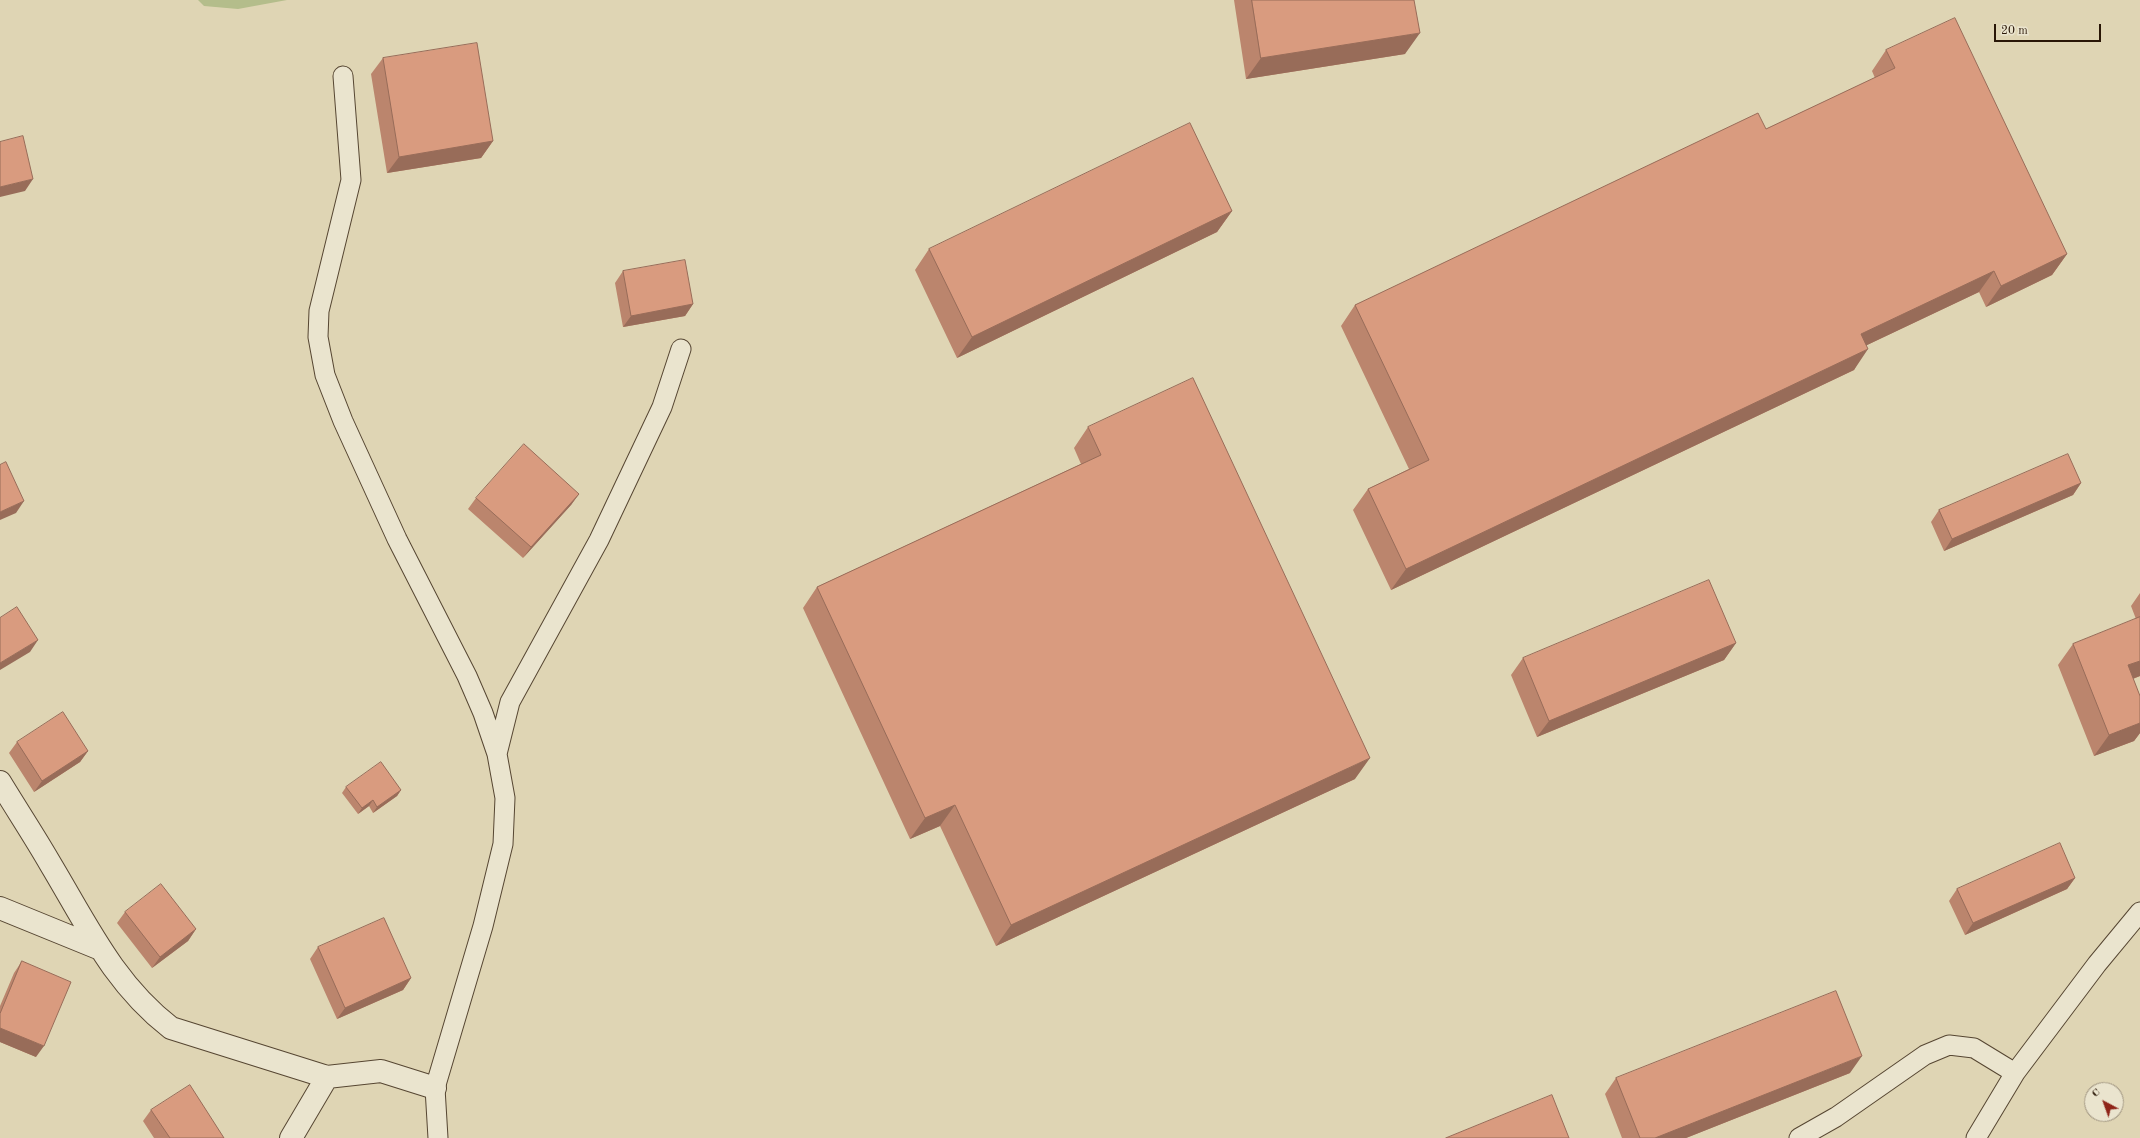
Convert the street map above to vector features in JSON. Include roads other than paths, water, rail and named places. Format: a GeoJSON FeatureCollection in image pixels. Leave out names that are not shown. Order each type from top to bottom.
{"type":"FeatureCollection","features":[{"type":"Feature","properties":{"kind":"street"},"geometry":{"type":"LineString","coordinates":[[0,782],[51,864],[98,948],[132,991],[151,1012],[171,1028],[327,1077],[353,1073],[381,1072],[435,1088]]}},
{"type":"Feature","properties":{"kind":"street"},"geometry":{"type":"LineString","coordinates":[[0,908],[98,948]]}},
{"type":"Feature","properties":{"kind":"street"},"geometry":{"type":"LineString","coordinates":[[291,1138],[327,1077]]}},
{"type":"Feature","properties":{"kind":"lane"},"geometry":{"type":"LineString","coordinates":[[343,76],[351,180],[319,311],[318,337],[325,375],[343,421],[397,539],[467,676],[483,713],[497,754],[505,798],[503,844],[483,926],[435,1088],[438,1138]]}},
{"type":"Feature","properties":{"kind":"lane"},"geometry":{"type":"LineString","coordinates":[[497,754],[510,702],[599,540],[662,407],[681,349]]}},
{"type":"Feature","properties":{"kind":"lane"},"geometry":{"type":"LineString","coordinates":[[1976,1138],[2015,1073],[2097,964],[2140,912]]}},
{"type":"Feature","properties":{"kind":"lane"},"geometry":{"type":"LineString","coordinates":[[1799,1138],[1836,1117],[1925,1055],[1950,1045],[1974,1048],[2015,1073]]}}]}
